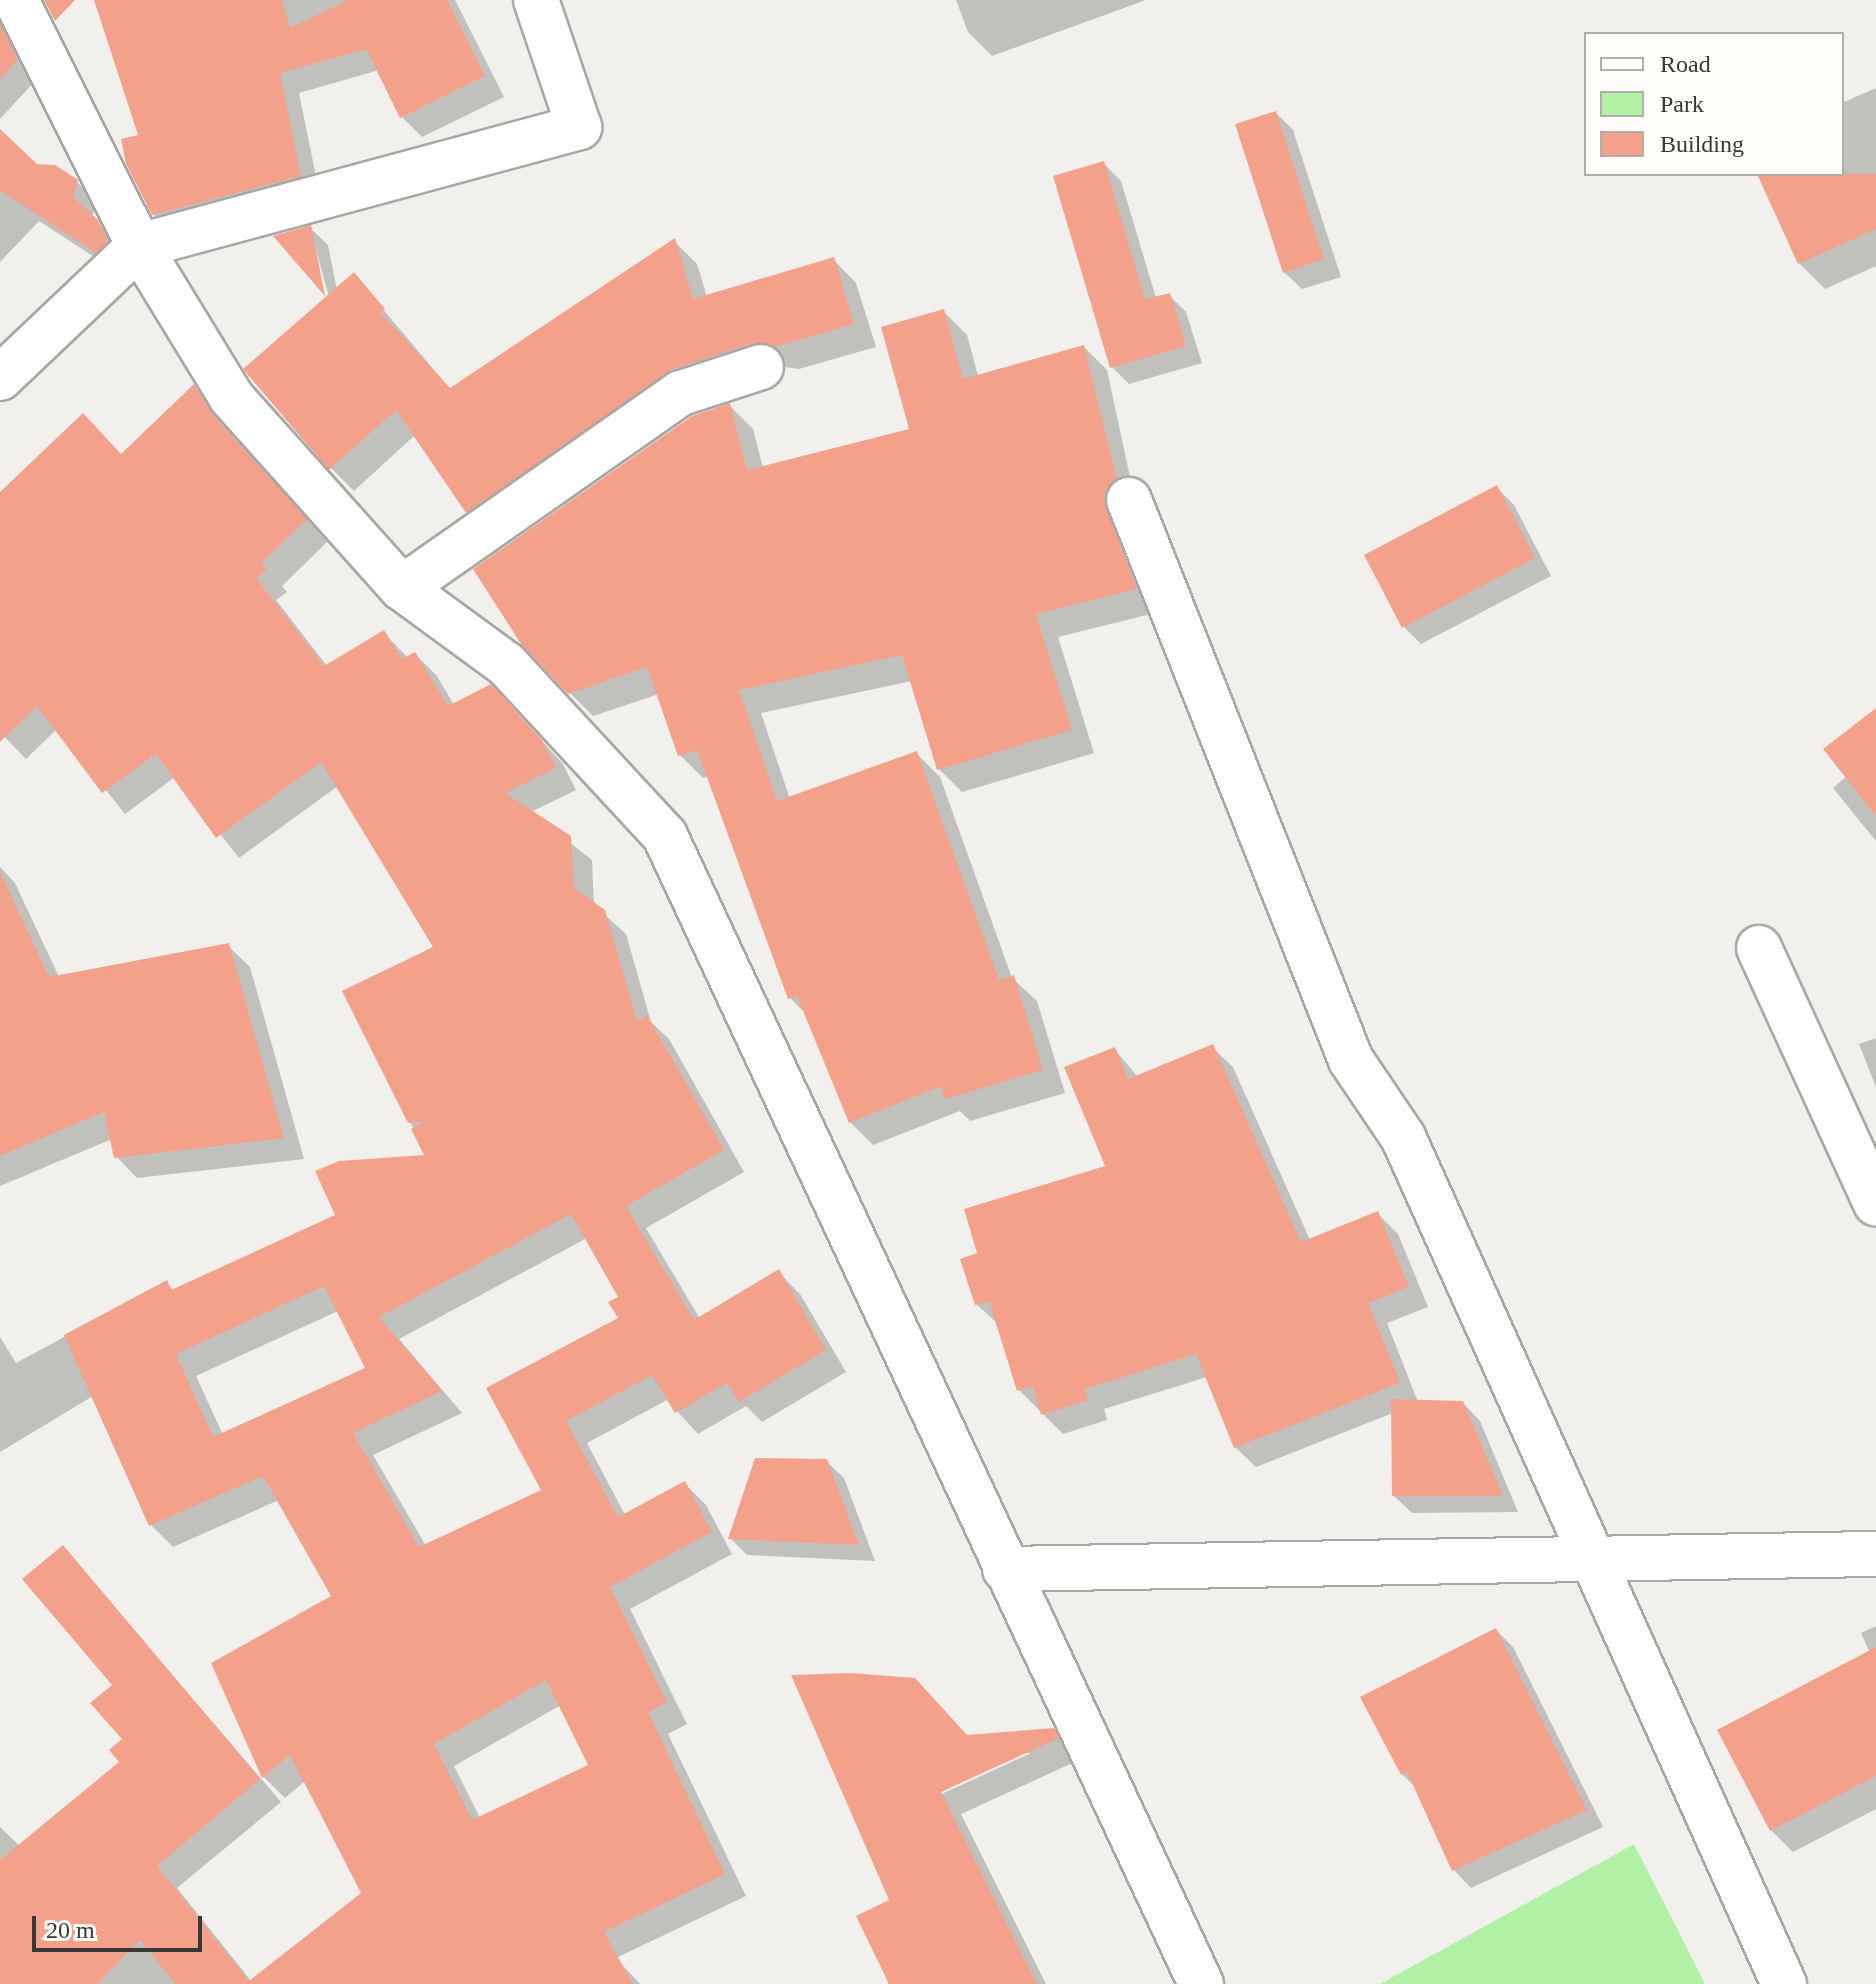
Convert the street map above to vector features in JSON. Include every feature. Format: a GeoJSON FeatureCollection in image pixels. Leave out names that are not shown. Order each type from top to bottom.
{"type":"FeatureCollection","features":[{"type":"Feature","properties":{"kind":"street"},"geometry":{"type":"LineString","coordinates":[[16,0],[139,246],[231,397],[402,588],[506,664],[665,836],[1201,1984]]}},
{"type":"Feature","properties":{"kind":"street"},"geometry":{"type":"LineString","coordinates":[[0,378],[139,246],[579,127],[536,0]]}},
{"type":"Feature","properties":{"kind":"street"},"geometry":{"type":"LineString","coordinates":[[402,588],[681,393],[761,367]]}},
{"type":"Feature","properties":{"kind":"street"},"geometry":{"type":"LineString","coordinates":[[1129,500],[1351,1060],[1403,1137],[1784,1984]]}},
{"type":"Feature","properties":{"kind":"street"},"geometry":{"type":"LineString","coordinates":[[1759,948],[1876,1203]]}},
{"type":"Feature","properties":{"kind":"street"},"geometry":{"type":"LineString","coordinates":[[1005,1569],[1876,1554]]}},
{"type":"Feature","properties":{"kind":"green space"},"geometry":{"type":"Polygon","coordinates":[[[1634,1844],[1705,1984],[1380,1984],[1634,1844]]]}},
{"type":"Feature","properties":{"kind":"building"},"geometry":{"type":"Polygon","coordinates":[[[44,0],[75,0],[55,21],[44,0]]]}},
{"type":"Feature","properties":{"kind":"building"},"geometry":{"type":"Polygon","coordinates":[[[94,0],[282,0],[290,28],[348,0],[447,0],[485,76],[400,118],[366,49],[280,73],[301,176],[152,215],[126,164],[121,139],[138,135],[94,0]]]}},
{"type":"Feature","properties":{"kind":"building"},"geometry":{"type":"Polygon","coordinates":[[[0,24],[18,60],[0,79],[0,24]]]}},
{"type":"Feature","properties":{"kind":"building"},"geometry":{"type":"Polygon","coordinates":[[[1276,111],[1324,259],[1283,273],[1235,124],[1276,111]]]}},
{"type":"Feature","properties":{"kind":"building"},"geometry":{"type":"Polygon","coordinates":[[[0,129],[37,164],[55,165],[78,180],[73,197],[98,220],[108,241],[96,253],[0,190],[0,129]]]}},
{"type":"Feature","properties":{"kind":"building"},"geometry":{"type":"Polygon","coordinates":[[[1104,161],[1145,299],[1170,293],[1186,346],[1110,368],[1053,176],[1104,161]]]}},
{"type":"Feature","properties":{"kind":"building"},"geometry":{"type":"Polygon","coordinates":[[[1876,174],[1876,229],[1798,264],[1758,176],[1876,174]]]}},
{"type":"Feature","properties":{"kind":"building"},"geometry":{"type":"Polygon","coordinates":[[[311,225],[325,296],[273,236],[311,225]]]}},
{"type":"Feature","properties":{"kind":"building"},"geometry":{"type":"Polygon","coordinates":[[[675,238],[693,299],[834,257],[854,324],[775,347],[753,343],[673,369],[466,513],[396,410],[329,470],[243,369],[354,272],[385,309],[380,312],[450,388],[675,238]]]}},
{"type":"Feature","properties":{"kind":"building"},"geometry":{"type":"Polygon","coordinates":[[[944,309],[963,379],[1084,345],[1117,479],[1104,496],[1106,508],[1137,589],[1036,614],[1072,730],[937,770],[902,655],[739,690],[777,801],[917,751],[999,980],[1014,975],[1043,1070],[945,1099],[941,1086],[849,1123],[797,996],[788,999],[697,750],[678,756],[647,667],[568,694],[521,644],[473,569],[692,416],[730,403],[747,470],[909,429],[881,327],[944,309]]]}},
{"type":"Feature","properties":{"kind":"building"},"geometry":{"type":"Polygon","coordinates":[[[194,384],[212,414],[307,519],[261,563],[267,570],[256,578],[324,666],[384,630],[402,659],[415,652],[448,706],[491,684],[542,740],[556,768],[505,793],[571,836],[574,888],[605,910],[637,1021],[647,1015],[724,1150],[626,1206],[694,1320],[779,1269],[826,1350],[739,1402],[727,1383],[675,1413],[652,1375],[566,1421],[618,1517],[685,1481],[712,1532],[610,1587],[667,1702],[648,1712],[725,1874],[604,1932],[633,1984],[176,1984],[140,1940],[97,1984],[0,1984],[0,1860],[119,1762],[109,1750],[122,1739],[90,1703],[112,1685],[22,1579],[63,1545],[260,1779],[157,1866],[249,1981],[361,1893],[290,1755],[262,1778],[211,1663],[331,1596],[263,1476],[149,1526],[64,1335],[167,1280],[171,1290],[335,1215],[315,1171],[339,1161],[424,1155],[411,1129],[427,1121],[408,1123],[342,991],[433,947],[321,762],[216,838],[156,754],[102,793],[37,706],[0,742],[0,492],[83,413],[121,454],[194,384]],[[571,1214],[379,1317],[442,1391],[353,1433],[419,1547],[541,1490],[486,1388],[618,1318],[608,1302],[618,1297],[571,1214]],[[324,1286],[176,1354],[213,1437],[365,1368],[324,1286]],[[546,1680],[434,1744],[472,1820],[588,1765],[546,1680]]]}},
{"type":"Feature","properties":{"kind":"building"},"geometry":{"type":"Polygon","coordinates":[[[1497,485],[1535,558],[1402,628],[1364,555],[1497,485]]]}},
{"type":"Feature","properties":{"kind":"building"},"geometry":{"type":"Polygon","coordinates":[[[1876,708],[1876,816],[1823,749],[1876,708]]]}},
{"type":"Feature","properties":{"kind":"building"},"geometry":{"type":"Polygon","coordinates":[[[0,872],[49,977],[229,943],[284,1138],[114,1158],[104,1112],[0,1156],[0,872]]]}},
{"type":"Feature","properties":{"kind":"building"},"geometry":{"type":"Polygon","coordinates":[[[1213,1044],[1301,1242],[1378,1211],[1409,1287],[1368,1303],[1400,1383],[1234,1448],[1196,1354],[1085,1389],[1088,1400],[1041,1415],[1033,1386],[1017,1391],[989,1301],[975,1305],[960,1259],[977,1253],[964,1209],[1105,1166],[1064,1067],[1115,1047],[1128,1079],[1213,1044]]]}},
{"type":"Feature","properties":{"kind":"building"},"geometry":{"type":"Polygon","coordinates":[[[1391,1399],[1463,1401],[1503,1496],[1392,1496],[1391,1399]]]}},
{"type":"Feature","properties":{"kind":"building"},"geometry":{"type":"Polygon","coordinates":[[[755,1458],[827,1459],[859,1545],[728,1539],[755,1458]]]}},
{"type":"Feature","properties":{"kind":"building"},"geometry":{"type":"Polygon","coordinates":[[[1496,1628],[1587,1810],[1452,1871],[1407,1772],[1401,1775],[1360,1697],[1496,1628]]]}},
{"type":"Feature","properties":{"kind":"building"},"geometry":{"type":"Polygon","coordinates":[[[1876,1647],[1876,1776],[1770,1831],[1717,1730],[1876,1647]]]}},
{"type":"Feature","properties":{"kind":"building"},"geometry":{"type":"Polygon","coordinates":[[[851,1673],[915,1678],[967,1735],[1054,1728],[1059,1738],[941,1792],[1037,1984],[889,1984],[856,1916],[889,1900],[791,1675],[851,1673]]]}}]}
